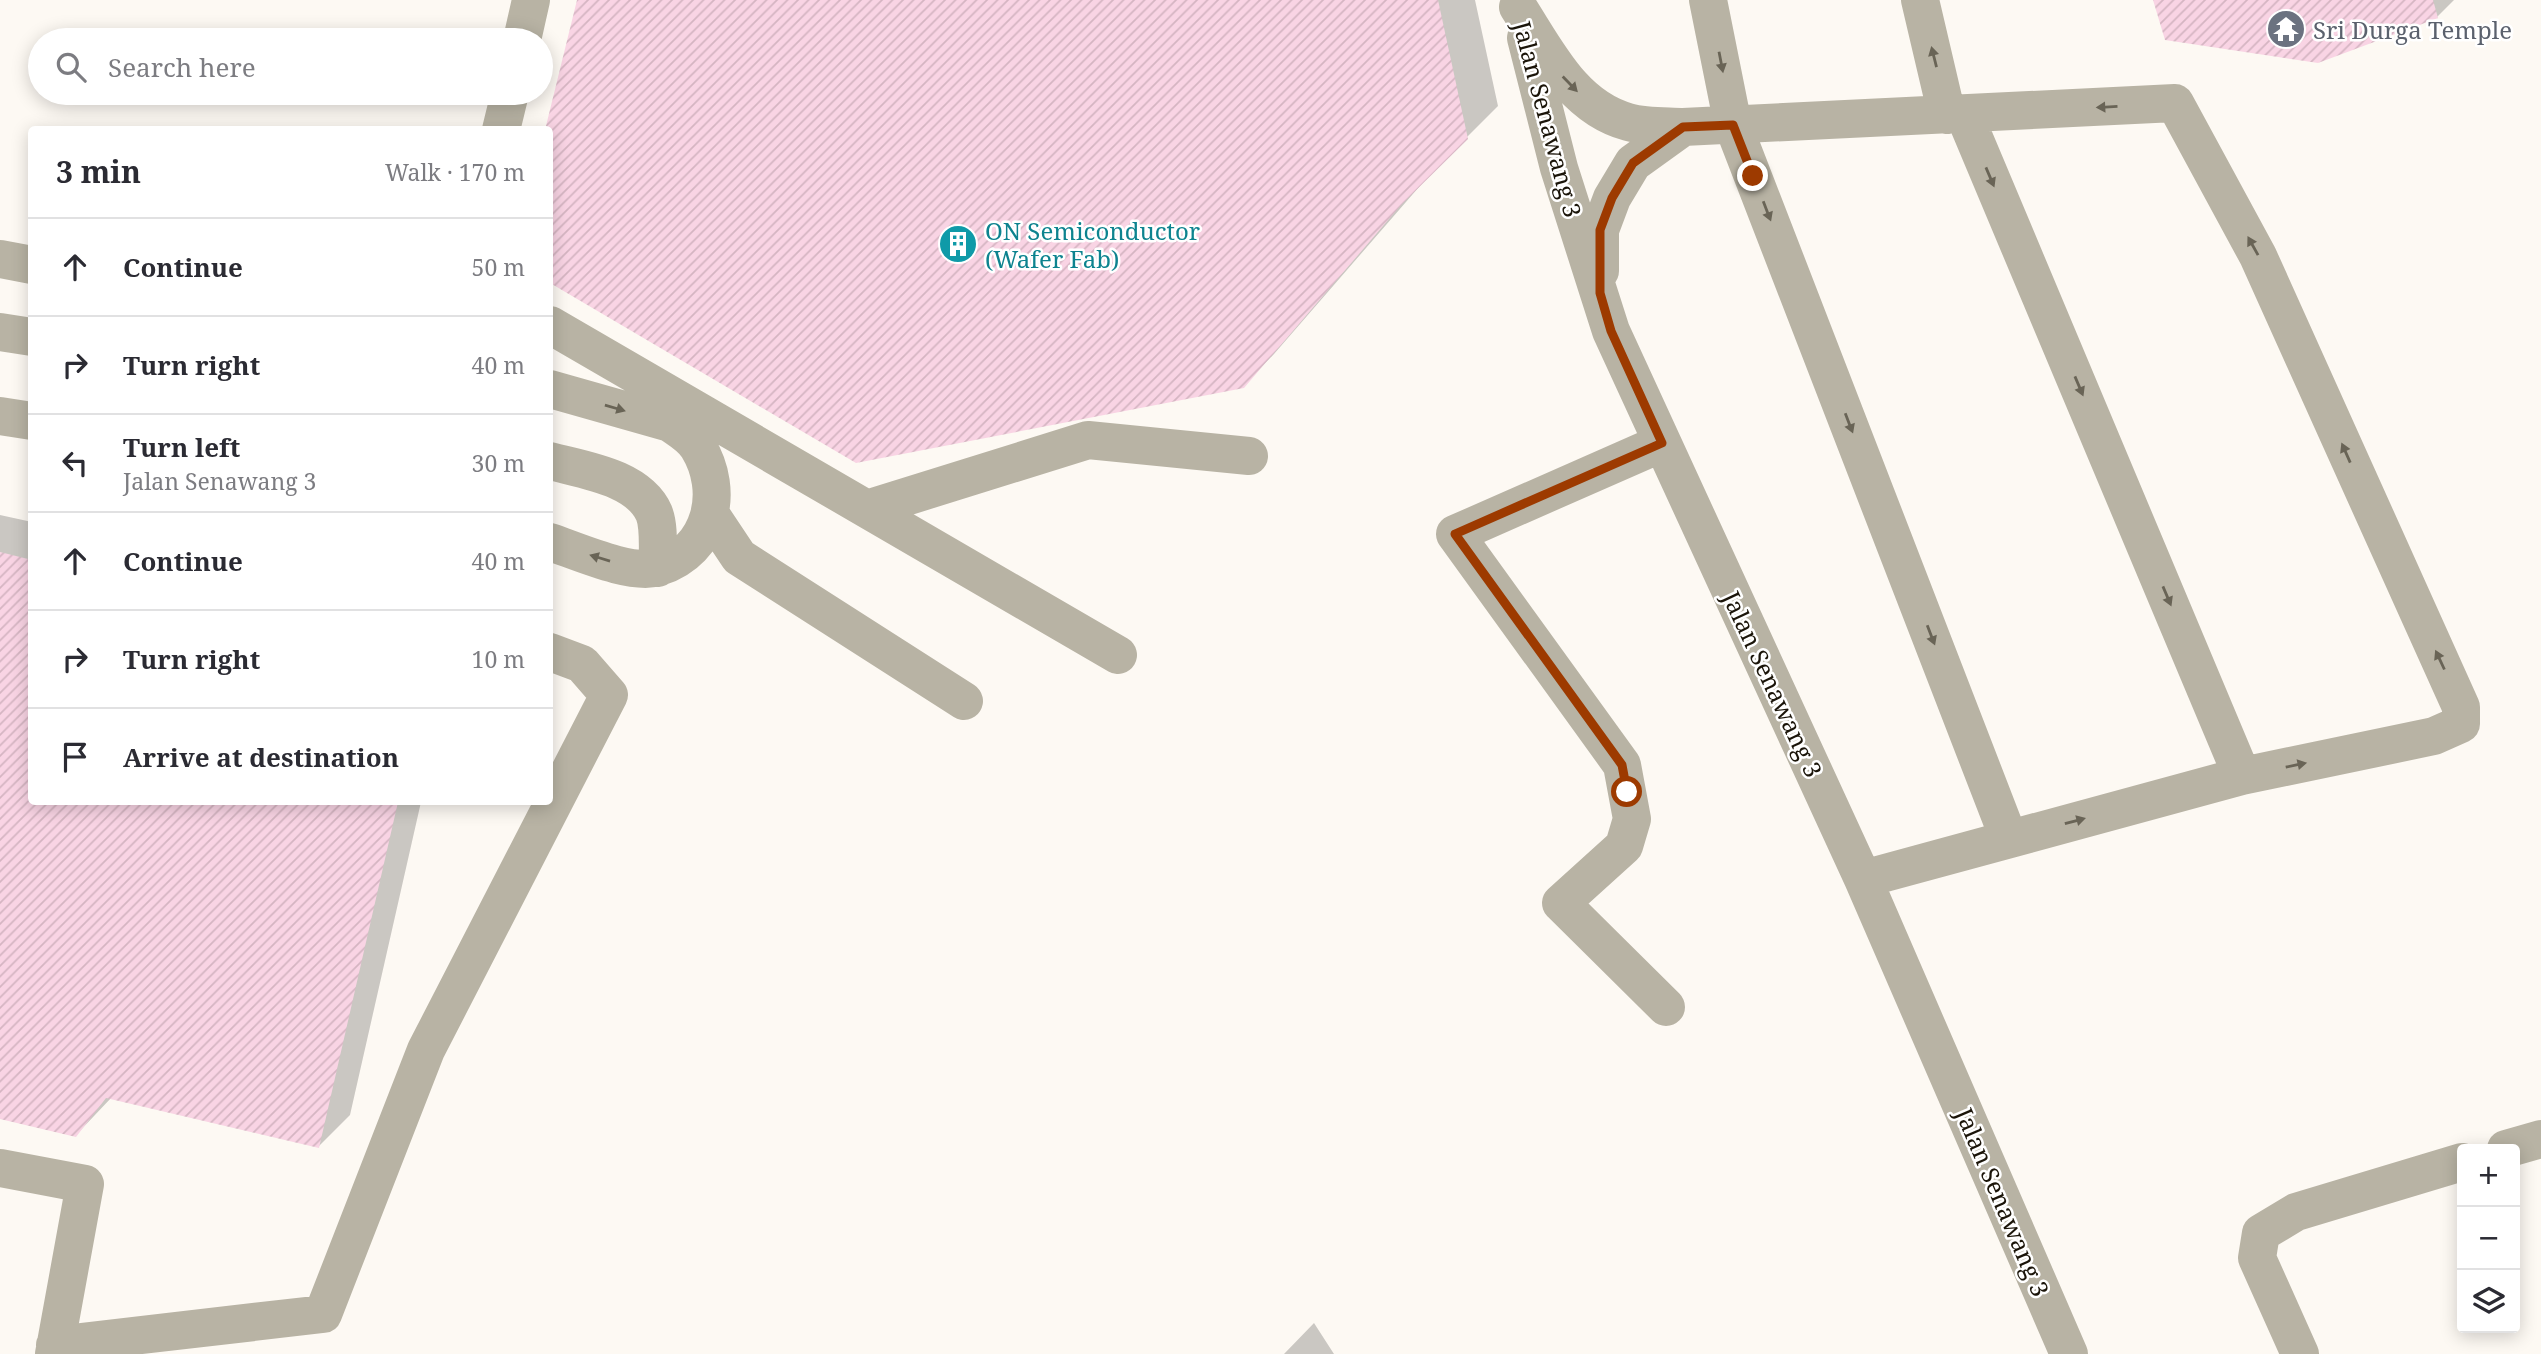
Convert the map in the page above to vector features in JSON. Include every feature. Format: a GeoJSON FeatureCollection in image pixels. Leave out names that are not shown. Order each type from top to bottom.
{"type":"FeatureCollection","features":[{"type":"Feature","properties":{"kind":"street"},"geometry":{"type":"LineString","coordinates":[[525,28],[531,0]]}},
{"type":"Feature","properties":{"kind":"street"},"geometry":{"type":"LineString","coordinates":[[1708,0],[1733,125],[2009,839]]}},
{"type":"Feature","properties":{"kind":"street"},"geometry":{"type":"LineString","coordinates":[[1920,0],[1956,114],[2242,776]]}},
{"type":"Feature","properties":{"kind":"street"},"geometry":{"type":"LineString","coordinates":[[1517,4],[1563,78],[1594,108],[1629,122],[1683,127],[2175,103],[2258,256],[2461,707],[2461,724],[2434,736],[2242,776],[1863,879]]}},
{"type":"Feature","properties":{"kind":"street","name":"Jalan Senawang 3"},"geometry":{"type":"LineString","coordinates":[[1517,4],[1559,168],[1611,331],[1863,879],[2069,1354]]}},
{"type":"Feature","properties":{"kind":"street"},"geometry":{"type":"LineString","coordinates":[[502,126],[507,105]]}},
{"type":"Feature","properties":{"kind":"street"},"geometry":{"type":"LineString","coordinates":[[1600,293],[1600,230],[1612,198],[1633,163],[1683,127]]}},
{"type":"Feature","properties":{"kind":"street"},"geometry":{"type":"LineString","coordinates":[[0,259],[28,263]]}},
{"type":"Feature","properties":{"kind":"street"},"geometry":{"type":"LineString","coordinates":[[553,327],[1118,655]]}},
{"type":"Feature","properties":{"kind":"street"},"geometry":{"type":"LineString","coordinates":[[0,332],[28,336]]}},
{"type":"Feature","properties":{"kind":"street"},"geometry":{"type":"LineString","coordinates":[[553,390],[670,423],[685,432],[698,446],[708,469],[711,515],[703,535],[675,559],[658,568],[626,565],[553,543]]}},
{"type":"Feature","properties":{"kind":"street"},"geometry":{"type":"LineString","coordinates":[[0,416],[28,420]]}},
{"type":"Feature","properties":{"kind":"street"},"geometry":{"type":"LineString","coordinates":[[867,509],[1088,440],[1249,456]]}},
{"type":"Feature","properties":{"kind":"street"},"geometry":{"type":"LineString","coordinates":[[1662,443],[1455,534],[1622,765],[1632,819],[1624,846],[1561,903],[1666,1007]]}},
{"type":"Feature","properties":{"kind":"street"},"geometry":{"type":"LineString","coordinates":[[553,462],[606,475],[622,482],[648,503],[655,515],[658,568]]}},
{"type":"Feature","properties":{"kind":"street"},"geometry":{"type":"LineString","coordinates":[[711,515],[739,557],[964,701]]}},
{"type":"Feature","properties":{"kind":"street"},"geometry":{"type":"LineString","coordinates":[[553,653],[582,664],[609,695],[553,804]]}},
{"type":"Feature","properties":{"kind":"street"},"geometry":{"type":"LineString","coordinates":[[0,1168],[85,1184],[54,1350],[323,1314],[426,1050],[552,805]]}},
{"type":"Feature","properties":{"kind":"street"},"geometry":{"type":"LineString","coordinates":[[2520,1145],[2541,1139]]}},
{"type":"Feature","properties":{"kind":"street"},"geometry":{"type":"LineString","coordinates":[[2300,1354],[2257,1258],[2261,1233],[2296,1212],[2457,1164]]}},
{"type":"Feature","properties":{"kind":"building","name":"ON Semiconductor (Wafer Fab)"},"geometry":{"type":"Polygon","coordinates":[[[577,0],[1438,0],[1468,139],[1401,205],[1244,388],[856,463],[553,285],[553,126],[546,126],[577,0]]]}},
{"type":"Feature","properties":{"kind":"building","name":"Sri Durga Temple"},"geometry":{"type":"Polygon","coordinates":[[[2153,0],[2433,0],[2438,18],[2318,63],[2165,40],[2153,0]]]}},
{"type":"Feature","properties":{"kind":"building"},"geometry":{"type":"Polygon","coordinates":[[[0,552],[28,559],[28,805],[397,805],[319,1148],[106,1098],[76,1137],[0,1119],[0,552]]]}},
{"type":"Feature","properties":{"kind":"place","name":"Sri Durga Temple"},"geometry":{"type":"Point","coordinates":[2286,29]}},
{"type":"Feature","properties":{"kind":"place","name":"ON Semiconductor (Wafer Fab)"},"geometry":{"type":"Point","coordinates":[958,244]}},
{"type":"Feature","properties":{"kind":"route"},"geometry":{"type":"LineString","coordinates":[[1627,792],[1622,765],[1455,534],[1662,443],[1611,331],[1600,293],[1600,230],[1612,198],[1633,163],[1683,127],[1733,125],[1753,176]]}}]}
